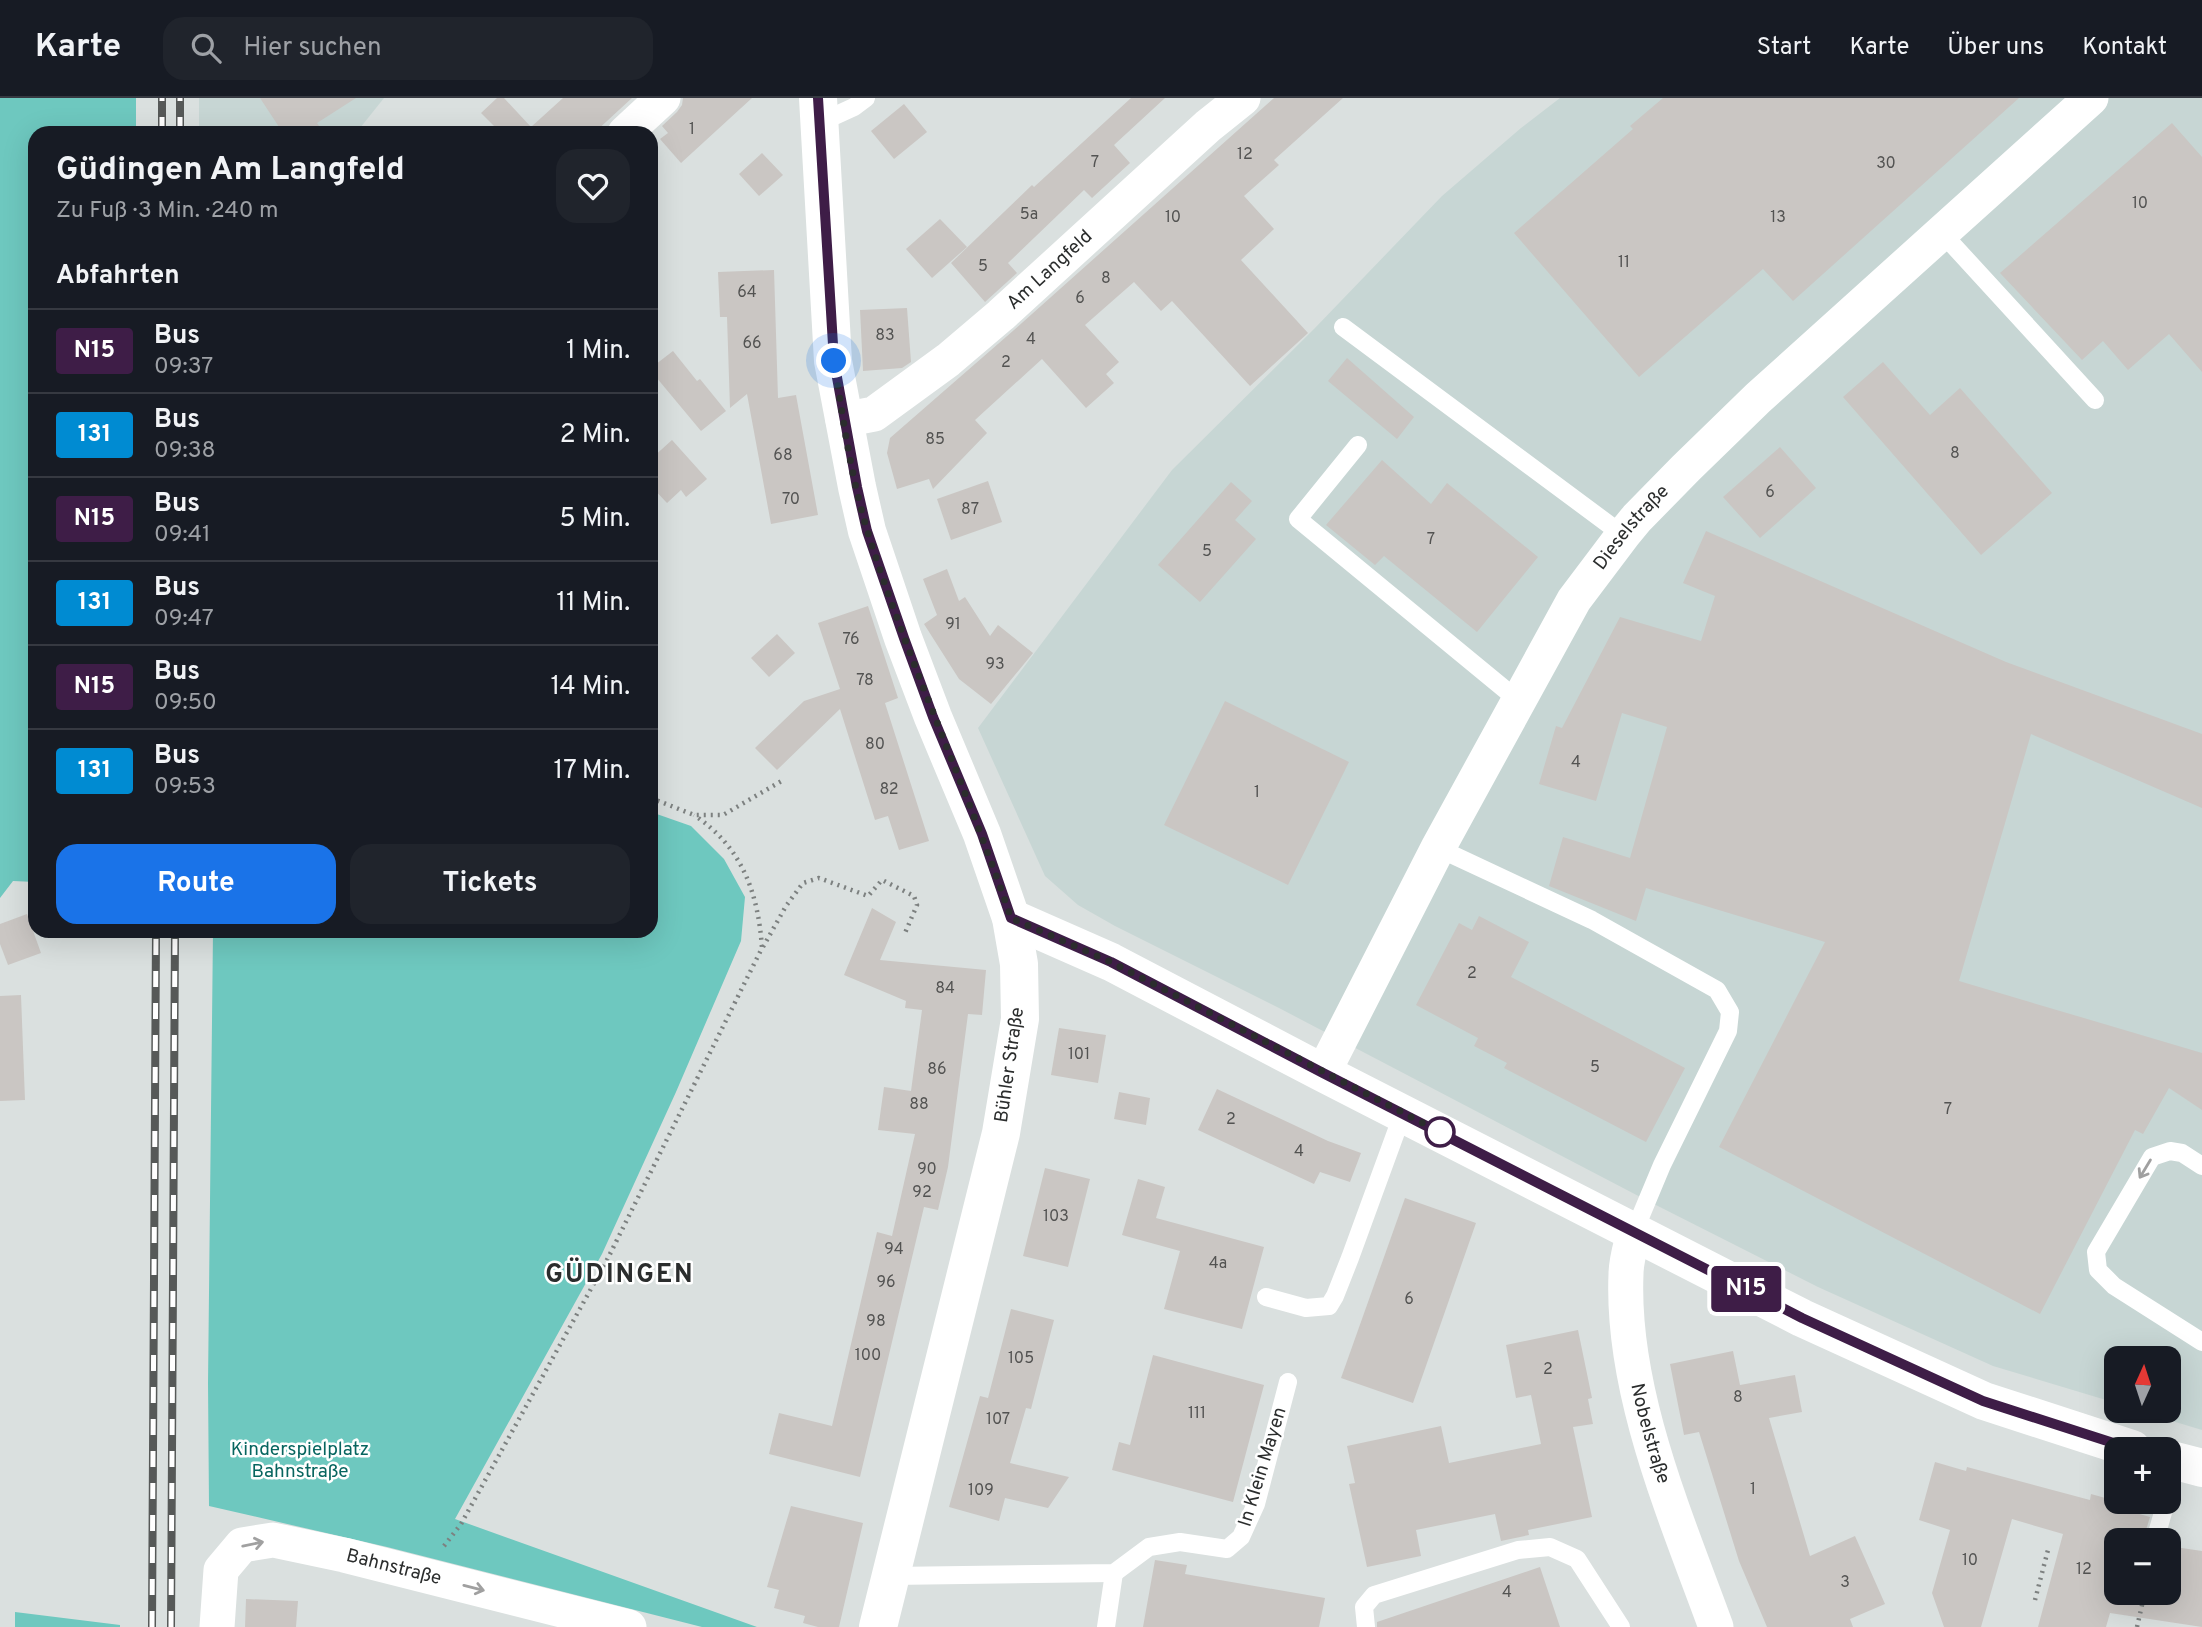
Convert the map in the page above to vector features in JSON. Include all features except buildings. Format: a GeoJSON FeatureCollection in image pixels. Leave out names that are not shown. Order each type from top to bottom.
{"type":"FeatureCollection","features":[{"type":"Feature","properties":{"kind":"main road","name":"Bühler Straße"},"geometry":{"type":"LineString","coordinates":[[819,111],[834,361],[843,420],[867,531],[933,717],[982,834],[1011,918],[1019,964],[1020,1019],[1003,1119],[878,1627]]}},
{"type":"Feature","properties":{"kind":"main road"},"geometry":{"type":"LineString","coordinates":[[1011,918],[1111,962],[1802,1318],[1983,1401],[2104,1440]]}},
{"type":"Feature","properties":{"kind":"street"},"geometry":{"type":"LineString","coordinates":[[633,126],[663,98]]}},
{"type":"Feature","properties":{"kind":"street","name":"Am Langfeld"},"geometry":{"type":"LineString","coordinates":[[843,420],[874,414],[948,360],[1242,98]]}},
{"type":"Feature","properties":{"kind":"street","name":"Dieselstraße"},"geometry":{"type":"LineString","coordinates":[[1323,1073],[1438,848],[1574,600],[1622,535],[1758,398],[2091,98]]}},
{"type":"Feature","properties":{"kind":"street","name":"Nobelstraße"},"geometry":{"type":"LineString","coordinates":[[1634,1232],[1626,1271],[1628,1339],[1653,1452],[1716,1627]]}},
{"type":"Feature","properties":{"kind":"street","name":"Bahnstraße"},"geometry":{"type":"LineString","coordinates":[[216,1627],[221,1570],[242,1545],[273,1540],[344,1555],[629,1627]]}},
{"type":"Feature","properties":{"kind":"lane"},"geometry":{"type":"LineString","coordinates":[[819,111],[854,107],[866,98]]}},
{"type":"Feature","properties":{"kind":"lane"},"geometry":{"type":"LineString","coordinates":[[1942,233],[2095,400]]}},
{"type":"Feature","properties":{"kind":"lane"},"geometry":{"type":"LineString","coordinates":[[1343,327],[1622,535]]}},
{"type":"Feature","properties":{"kind":"lane"},"geometry":{"type":"LineString","coordinates":[[1358,445],[1298,519],[1519,701]]}},
{"type":"Feature","properties":{"kind":"lane"},"geometry":{"type":"LineString","coordinates":[[1438,848],[1592,920],[1717,990],[1730,1012],[1728,1031],[1662,1165],[1634,1232]]}},
{"type":"Feature","properties":{"kind":"lane"},"geometry":{"type":"LineString","coordinates":[[1266,1297],[1306,1308],[1329,1306],[1404,1114]]}},
{"type":"Feature","properties":{"kind":"lane"},"geometry":{"type":"LineString","coordinates":[[2202,1166],[2182,1153],[2170,1151],[2152,1157],[2096,1252],[2098,1270],[2114,1286],[2202,1342]]}},
{"type":"Feature","properties":{"kind":"lane","name":"In Klein Mayen"},"geometry":{"type":"LineString","coordinates":[[1114,1573],[1149,1547],[1180,1542],[1227,1549],[1241,1537],[1256,1504],[1287,1382]]}},
{"type":"Feature","properties":{"kind":"lane"},"geometry":{"type":"LineString","coordinates":[[1366,1627],[1364,1607],[1374,1595],[1518,1550],[1550,1547],[1577,1559],[1621,1627]]}},
{"type":"Feature","properties":{"kind":"lane"},"geometry":{"type":"LineString","coordinates":[[891,1576],[1114,1573],[1106,1627]]}},
{"type":"Feature","properties":{"kind":"path"},"geometry":{"type":"LineString","coordinates":[[694,815],[723,815],[785,779]]}},
{"type":"Feature","properties":{"kind":"path"},"geometry":{"type":"LineString","coordinates":[[658,801],[694,815],[722,837],[737,858],[750,885],[760,918],[762,948]]}},
{"type":"Feature","properties":{"kind":"path"},"geometry":{"type":"LineString","coordinates":[[422,1575],[461,1524],[608,1258],[762,948],[786,906],[803,883],[819,878],[868,897],[882,880],[914,896],[917,905],[905,933]]}},
{"type":"Feature","properties":{"kind":"path"},"geometry":{"type":"LineString","coordinates":[[2035,1600],[2049,1546]]}},
{"type":"Feature","properties":{"kind":"path"},"geometry":{"type":"LineString","coordinates":[[2137,1627],[2142,1605]]}},
{"type":"Feature","properties":{"kind":"shaded area"},"geometry":{"type":"Polygon","coordinates":[[[199,98],[384,98],[362,126],[199,126],[199,98]]]}},
{"type":"Feature","properties":{"kind":"shaded area"},"geometry":{"type":"Polygon","coordinates":[[[1560,98],[2202,98],[2202,1430],[2179,1423],[2181,1423],[2181,1346],[2104,1346],[2104,1399],[1993,1366],[1818,1287],[1115,926],[1078,905],[1045,876],[978,728],[1172,470],[1315,328],[1442,196],[1560,98]]]}},
{"type":"Feature","properties":{"kind":"green space"},"geometry":{"type":"Polygon","coordinates":[[[0,98],[136,98],[136,126],[28,126],[28,882],[13,881],[0,898],[0,98]]]}},
{"type":"Feature","properties":{"kind":"green space","name":"Kinderspielplatz Bahnstraße"},"geometry":{"type":"Polygon","coordinates":[[[658,814],[691,826],[724,859],[745,897],[741,941],[602,1254],[455,1519],[757,1627],[702,1627],[387,1547],[209,1506],[213,938],[658,938],[658,814]]]}},
{"type":"Feature","properties":{"kind":"green space"},"geometry":{"type":"Polygon","coordinates":[[[15,1612],[120,1625],[120,1627],[15,1627],[15,1612]]]}},
{"type":"Feature","properties":{"kind":"railway"},"geometry":{"type":"LineString","coordinates":[[162,98],[162,126]]}},
{"type":"Feature","properties":{"kind":"railway"},"geometry":{"type":"LineString","coordinates":[[180,98],[180,126]]}},
{"type":"Feature","properties":{"kind":"railway"},"geometry":{"type":"LineString","coordinates":[[152,1627],[156,938]]}},
{"type":"Feature","properties":{"kind":"railway"},"geometry":{"type":"LineString","coordinates":[[171,1627],[175,938]]}},
{"type":"Feature","properties":{"kind":"bus line","name":"N15"},"geometry":{"type":"LineString","coordinates":[[818,98],[834,361],[843,420],[867,531],[933,717],[982,834],[1011,918],[1111,962],[1802,1318],[1983,1401],[2104,1440]]}},
{"type":"Feature","properties":{"kind":"district","name":"GÜDINGEN"},"geometry":{"type":"Point","coordinates":[620,1275]}},
{"type":"Feature","properties":{"kind":"route"},"geometry":{"type":"LineString","coordinates":[[834,361],[843,420],[867,531],[933,717],[982,834],[1011,918],[1111,962],[1450,1137],[1440,1132]]}}]}
